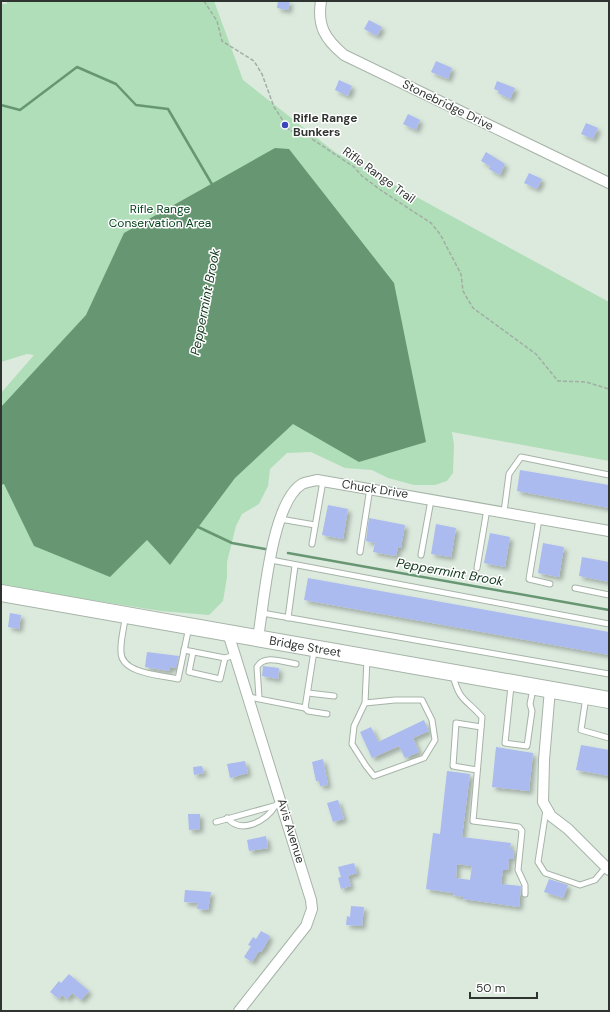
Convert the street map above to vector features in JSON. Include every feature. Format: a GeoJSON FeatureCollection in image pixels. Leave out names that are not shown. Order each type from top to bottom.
{"type":"FeatureCollection","features":[{"type":"Feature","properties":{"kind":"main road","name":"Bridge Street"},"geometry":{"type":"LineString","coordinates":[[1,593],[609,700]]}},
{"type":"Feature","properties":{"kind":"street","name":"Stonebridge Drive"},"geometry":{"type":"LineString","coordinates":[[321,1],[320,19],[323,34],[332,45],[344,55],[609,183]]}},
{"type":"Feature","properties":{"kind":"street","name":"Chuck Drive"},"geometry":{"type":"LineString","coordinates":[[258,638],[271,560],[280,519],[286,502],[302,484],[317,480],[370,488],[609,531]]}},
{"type":"Feature","properties":{"kind":"street","name":"Avis Avenue"},"geometry":{"type":"LineString","coordinates":[[228,633],[235,655],[254,697],[279,804],[309,888],[311,900],[311,914],[304,930],[239,1011]]}},
{"type":"Feature","properties":{"kind":"street"},"geometry":{"type":"LineString","coordinates":[[550,689],[544,760],[543,802],[546,810],[551,816],[581,842],[607,869]]}},
{"type":"Feature","properties":{"kind":"lane"},"geometry":{"type":"LineString","coordinates":[[504,512],[509,474],[521,458],[609,475]]}},
{"type":"Feature","properties":{"kind":"lane"},"geometry":{"type":"LineString","coordinates":[[312,544],[323,481]]}},
{"type":"Feature","properties":{"kind":"lane"},"geometry":{"type":"LineString","coordinates":[[360,552],[370,488]]}},
{"type":"Feature","properties":{"kind":"lane"},"geometry":{"type":"LineString","coordinates":[[421,555],[431,499]]}},
{"type":"Feature","properties":{"kind":"lane"},"geometry":{"type":"LineString","coordinates":[[477,568],[486,509]]}},
{"type":"Feature","properties":{"kind":"lane"},"geometry":{"type":"LineString","coordinates":[[280,519],[315,525]]}},
{"type":"Feature","properties":{"kind":"lane"},"geometry":{"type":"LineString","coordinates":[[539,519],[529,579],[550,584]]}},
{"type":"Feature","properties":{"kind":"lane"},"geometry":{"type":"LineString","coordinates":[[271,560],[295,566],[609,624]]}},
{"type":"Feature","properties":{"kind":"lane"},"geometry":{"type":"LineString","coordinates":[[288,618],[295,566]]}},
{"type":"Feature","properties":{"kind":"lane"},"geometry":{"type":"LineString","coordinates":[[575,588],[609,595]]}},
{"type":"Feature","properties":{"kind":"lane"},"geometry":{"type":"LineString","coordinates":[[262,613],[609,674]]}},
{"type":"Feature","properties":{"kind":"lane"},"geometry":{"type":"LineString","coordinates":[[126,615],[120,653],[124,663],[131,669],[178,679],[189,626]]}},
{"type":"Feature","properties":{"kind":"lane"},"geometry":{"type":"LineString","coordinates":[[305,708],[314,648]]}},
{"type":"Feature","properties":{"kind":"lane"},"geometry":{"type":"LineString","coordinates":[[184,650],[225,658],[235,655]]}},
{"type":"Feature","properties":{"kind":"lane"},"geometry":{"type":"LineString","coordinates":[[193,652],[189,672],[220,679],[225,658]]}},
{"type":"Feature","properties":{"kind":"lane"},"geometry":{"type":"LineString","coordinates":[[365,703],[395,700],[422,700],[432,720],[435,740],[424,758],[374,776],[352,744],[354,726],[365,703],[367,658]]}},
{"type":"Feature","properties":{"kind":"lane"},"geometry":{"type":"LineString","coordinates":[[296,664],[268,659],[259,663],[257,668],[254,697],[305,708],[308,711],[327,714]]}},
{"type":"Feature","properties":{"kind":"lane"},"geometry":{"type":"LineString","coordinates":[[453,672],[456,689],[461,697],[472,705],[482,717],[473,821],[519,827],[522,831],[518,870],[525,885],[524,894]]}},
{"type":"Feature","properties":{"kind":"lane"},"geometry":{"type":"LineString","coordinates":[[512,683],[504,742],[527,746],[532,711],[530,704],[534,687]]}},
{"type":"Feature","properties":{"kind":"lane"},"geometry":{"type":"LineString","coordinates":[[308,693],[334,696]]}},
{"type":"Feature","properties":{"kind":"lane"},"geometry":{"type":"LineString","coordinates":[[586,696],[581,730],[609,738]]}},
{"type":"Feature","properties":{"kind":"lane"},"geometry":{"type":"LineString","coordinates":[[477,770],[453,766],[456,723],[481,727]]}},
{"type":"Feature","properties":{"kind":"lane"},"geometry":{"type":"LineString","coordinates":[[216,822],[279,804]]}},
{"type":"Feature","properties":{"kind":"lane"},"geometry":{"type":"LineString","coordinates":[[227,818],[232,824],[242,827],[255,823],[270,814],[279,804]]}},
{"type":"Feature","properties":{"kind":"lane"},"geometry":{"type":"LineString","coordinates":[[546,810],[538,862],[545,873],[580,885],[595,880],[607,869]]}},
{"type":"Feature","properties":{"kind":"path","name":"Rifle Range Trail"},"geometry":{"type":"LineString","coordinates":[[204,1],[217,21],[222,41],[254,61],[262,74],[274,107],[290,131],[300,131],[305,134],[354,167],[362,176],[378,189],[431,223],[448,248],[461,274],[463,291],[473,308],[536,354],[558,381],[595,383],[609,389]]}},
{"type":"Feature","properties":{"kind":"green space","name":"Rifle Range Conservation Area"},"geometry":{"type":"Polygon","coordinates":[[[7,1],[214,1],[243,80],[336,153],[609,302],[609,461],[452,432],[454,445],[453,473],[447,481],[435,485],[414,485],[388,478],[372,470],[345,468],[311,452],[287,453],[270,469],[268,486],[259,504],[242,514],[236,526],[227,562],[227,577],[223,601],[209,615],[161,611],[1,586],[1,393],[34,355],[27,354],[1,362],[1,4],[7,4],[7,1]]]}},
{"type":"Feature","properties":{"kind":"water"},"geometry":{"type":"Polygon","coordinates":[[[275,148],[289,149],[394,283],[426,442],[359,462],[293,424],[235,478],[170,565],[147,540],[110,577],[34,546],[4,484],[1,485],[1,407],[86,315],[124,233],[275,148]]]}},
{"type":"Feature","properties":{"kind":"building"},"geometry":{"type":"Polygon","coordinates":[[[278,1],[290,1],[288,10],[277,8],[278,1]]]}},
{"type":"Feature","properties":{"kind":"building"},"geometry":{"type":"Polygon","coordinates":[[[369,20],[382,27],[377,36],[364,29],[369,20]]]}},
{"type":"Feature","properties":{"kind":"building"},"geometry":{"type":"Polygon","coordinates":[[[436,61],[452,68],[448,79],[431,72],[436,61]]]}},
{"type":"Feature","properties":{"kind":"building"},"geometry":{"type":"Polygon","coordinates":[[[339,80],[352,86],[348,96],[335,90],[339,80]]]}},
{"type":"Feature","properties":{"kind":"building"},"geometry":{"type":"Polygon","coordinates":[[[497,81],[515,88],[510,99],[498,93],[499,91],[494,89],[497,81]]]}},
{"type":"Feature","properties":{"kind":"building"},"geometry":{"type":"Polygon","coordinates":[[[408,114],[420,120],[416,130],[403,124],[408,114]]]}},
{"type":"Feature","properties":{"kind":"building"},"geometry":{"type":"Polygon","coordinates":[[[586,123],[598,128],[593,139],[581,134],[586,123]]]}},
{"type":"Feature","properties":{"kind":"building"},"geometry":{"type":"Polygon","coordinates":[[[486,152],[505,164],[500,175],[489,169],[490,166],[481,161],[486,152]]]}},
{"type":"Feature","properties":{"kind":"building"},"geometry":{"type":"Polygon","coordinates":[[[529,173],[542,179],[537,189],[524,183],[529,173]]]}},
{"type":"Feature","properties":{"kind":"building"},"geometry":{"type":"Polygon","coordinates":[[[520,470],[609,485],[609,508],[517,491],[520,470]]]}},
{"type":"Feature","properties":{"kind":"building"},"geometry":{"type":"Polygon","coordinates":[[[328,505],[348,509],[343,539],[322,535],[328,505]]]}},
{"type":"Feature","properties":{"kind":"building"},"geometry":{"type":"Polygon","coordinates":[[[369,518],[405,525],[401,548],[398,547],[396,556],[373,552],[375,543],[366,541],[369,518]]]}},
{"type":"Feature","properties":{"kind":"building"},"geometry":{"type":"Polygon","coordinates":[[[436,524],[456,528],[451,557],[431,554],[436,524]]]}},
{"type":"Feature","properties":{"kind":"building"},"geometry":{"type":"Polygon","coordinates":[[[490,533],[510,537],[505,567],[484,563],[490,533]]]}},
{"type":"Feature","properties":{"kind":"building"},"geometry":{"type":"Polygon","coordinates":[[[543,543],[564,547],[559,577],[538,573],[543,543]]]}},
{"type":"Feature","properties":{"kind":"building"},"geometry":{"type":"Polygon","coordinates":[[[582,557],[609,562],[609,582],[579,576],[582,557]]]}},
{"type":"Feature","properties":{"kind":"building"},"geometry":{"type":"Polygon","coordinates":[[[308,578],[609,632],[609,655],[304,600],[308,578]]]}},
{"type":"Feature","properties":{"kind":"building"},"geometry":{"type":"Polygon","coordinates":[[[10,613],[21,615],[19,629],[8,627],[10,613]]]}},
{"type":"Feature","properties":{"kind":"building"},"geometry":{"type":"Polygon","coordinates":[[[147,652],[179,656],[176,668],[170,667],[169,671],[145,667],[147,652]]]}},
{"type":"Feature","properties":{"kind":"building"},"geometry":{"type":"Polygon","coordinates":[[[263,666],[279,668],[278,679],[262,676],[263,666]]]}},
{"type":"Feature","properties":{"kind":"building"},"geometry":{"type":"Polygon","coordinates":[[[424,720],[429,731],[413,738],[419,752],[405,758],[399,746],[372,758],[360,732],[371,727],[378,742],[424,720]]]}},
{"type":"Feature","properties":{"kind":"building"},"geometry":{"type":"Polygon","coordinates":[[[581,745],[609,750],[609,776],[576,770],[581,745]]]}},
{"type":"Feature","properties":{"kind":"building"},"geometry":{"type":"Polygon","coordinates":[[[496,747],[533,753],[529,791],[492,787],[496,747]]]}},
{"type":"Feature","properties":{"kind":"building"},"geometry":{"type":"Polygon","coordinates":[[[323,759],[328,785],[320,786],[319,781],[316,781],[312,762],[323,759]]]}},
{"type":"Feature","properties":{"kind":"building"},"geometry":{"type":"Polygon","coordinates":[[[245,761],[248,773],[230,778],[227,764],[245,761]]]}},
{"type":"Feature","properties":{"kind":"building"},"geometry":{"type":"Polygon","coordinates":[[[202,766],[204,773],[194,775],[193,767],[202,766]]]}},
{"type":"Feature","properties":{"kind":"building"},"geometry":{"type":"Polygon","coordinates":[[[447,771],[470,774],[462,837],[511,843],[510,849],[514,850],[513,859],[509,858],[508,870],[503,870],[501,884],[521,886],[519,907],[463,899],[463,897],[453,895],[453,893],[426,889],[433,833],[440,834],[447,771]],[[457,864],[456,878],[470,880],[472,866],[457,864]]]}},
{"type":"Feature","properties":{"kind":"building"},"geometry":{"type":"Polygon","coordinates":[[[338,800],[344,819],[333,822],[327,803],[338,800]]]}},
{"type":"Feature","properties":{"kind":"building"},"geometry":{"type":"Polygon","coordinates":[[[188,814],[200,814],[200,829],[189,830],[188,814]]]}},
{"type":"Feature","properties":{"kind":"building"},"geometry":{"type":"Polygon","coordinates":[[[266,836],[268,848],[249,851],[247,840],[266,836]]]}},
{"type":"Feature","properties":{"kind":"building"},"geometry":{"type":"Polygon","coordinates":[[[354,863],[357,873],[348,876],[351,886],[341,889],[338,878],[341,877],[338,867],[354,863]]]}},
{"type":"Feature","properties":{"kind":"building"},"geometry":{"type":"Polygon","coordinates":[[[549,879],[568,885],[563,898],[544,892],[549,879]]]}},
{"type":"Feature","properties":{"kind":"building"},"geometry":{"type":"Polygon","coordinates":[[[185,890],[211,892],[208,910],[197,909],[198,903],[184,902],[185,890]]]}},
{"type":"Feature","properties":{"kind":"building"},"geometry":{"type":"Polygon","coordinates":[[[351,906],[364,907],[362,926],[346,925],[347,916],[350,917],[351,906]]]}},
{"type":"Feature","properties":{"kind":"building"},"geometry":{"type":"Polygon","coordinates":[[[261,931],[270,936],[261,952],[259,951],[252,962],[244,957],[251,946],[248,945],[253,937],[256,939],[261,931]]]}},
{"type":"Feature","properties":{"kind":"building"},"geometry":{"type":"Polygon","coordinates":[[[69,974],[89,991],[81,1000],[72,993],[67,999],[62,995],[59,999],[50,992],[59,981],[61,983],[69,974]]]}},
{"type":"Feature","properties":{"kind":"waterway","name":"Peppermint Brook"},"geometry":{"type":"LineString","coordinates":[[1,105],[20,110],[77,67],[116,84],[136,105],[168,109],[213,186]]}},
{"type":"Feature","properties":{"kind":"waterway","name":"Peppermint Brook"},"geometry":{"type":"LineString","coordinates":[[196,526],[232,543],[265,549]]}},
{"type":"Feature","properties":{"kind":"waterway","name":"Peppermint Brook"},"geometry":{"type":"LineString","coordinates":[[288,553],[609,610]]}},
{"type":"Feature","properties":{"kind":"place","name":"Rifle Range Bunkers"},"geometry":{"type":"Point","coordinates":[285,125]}}]}
